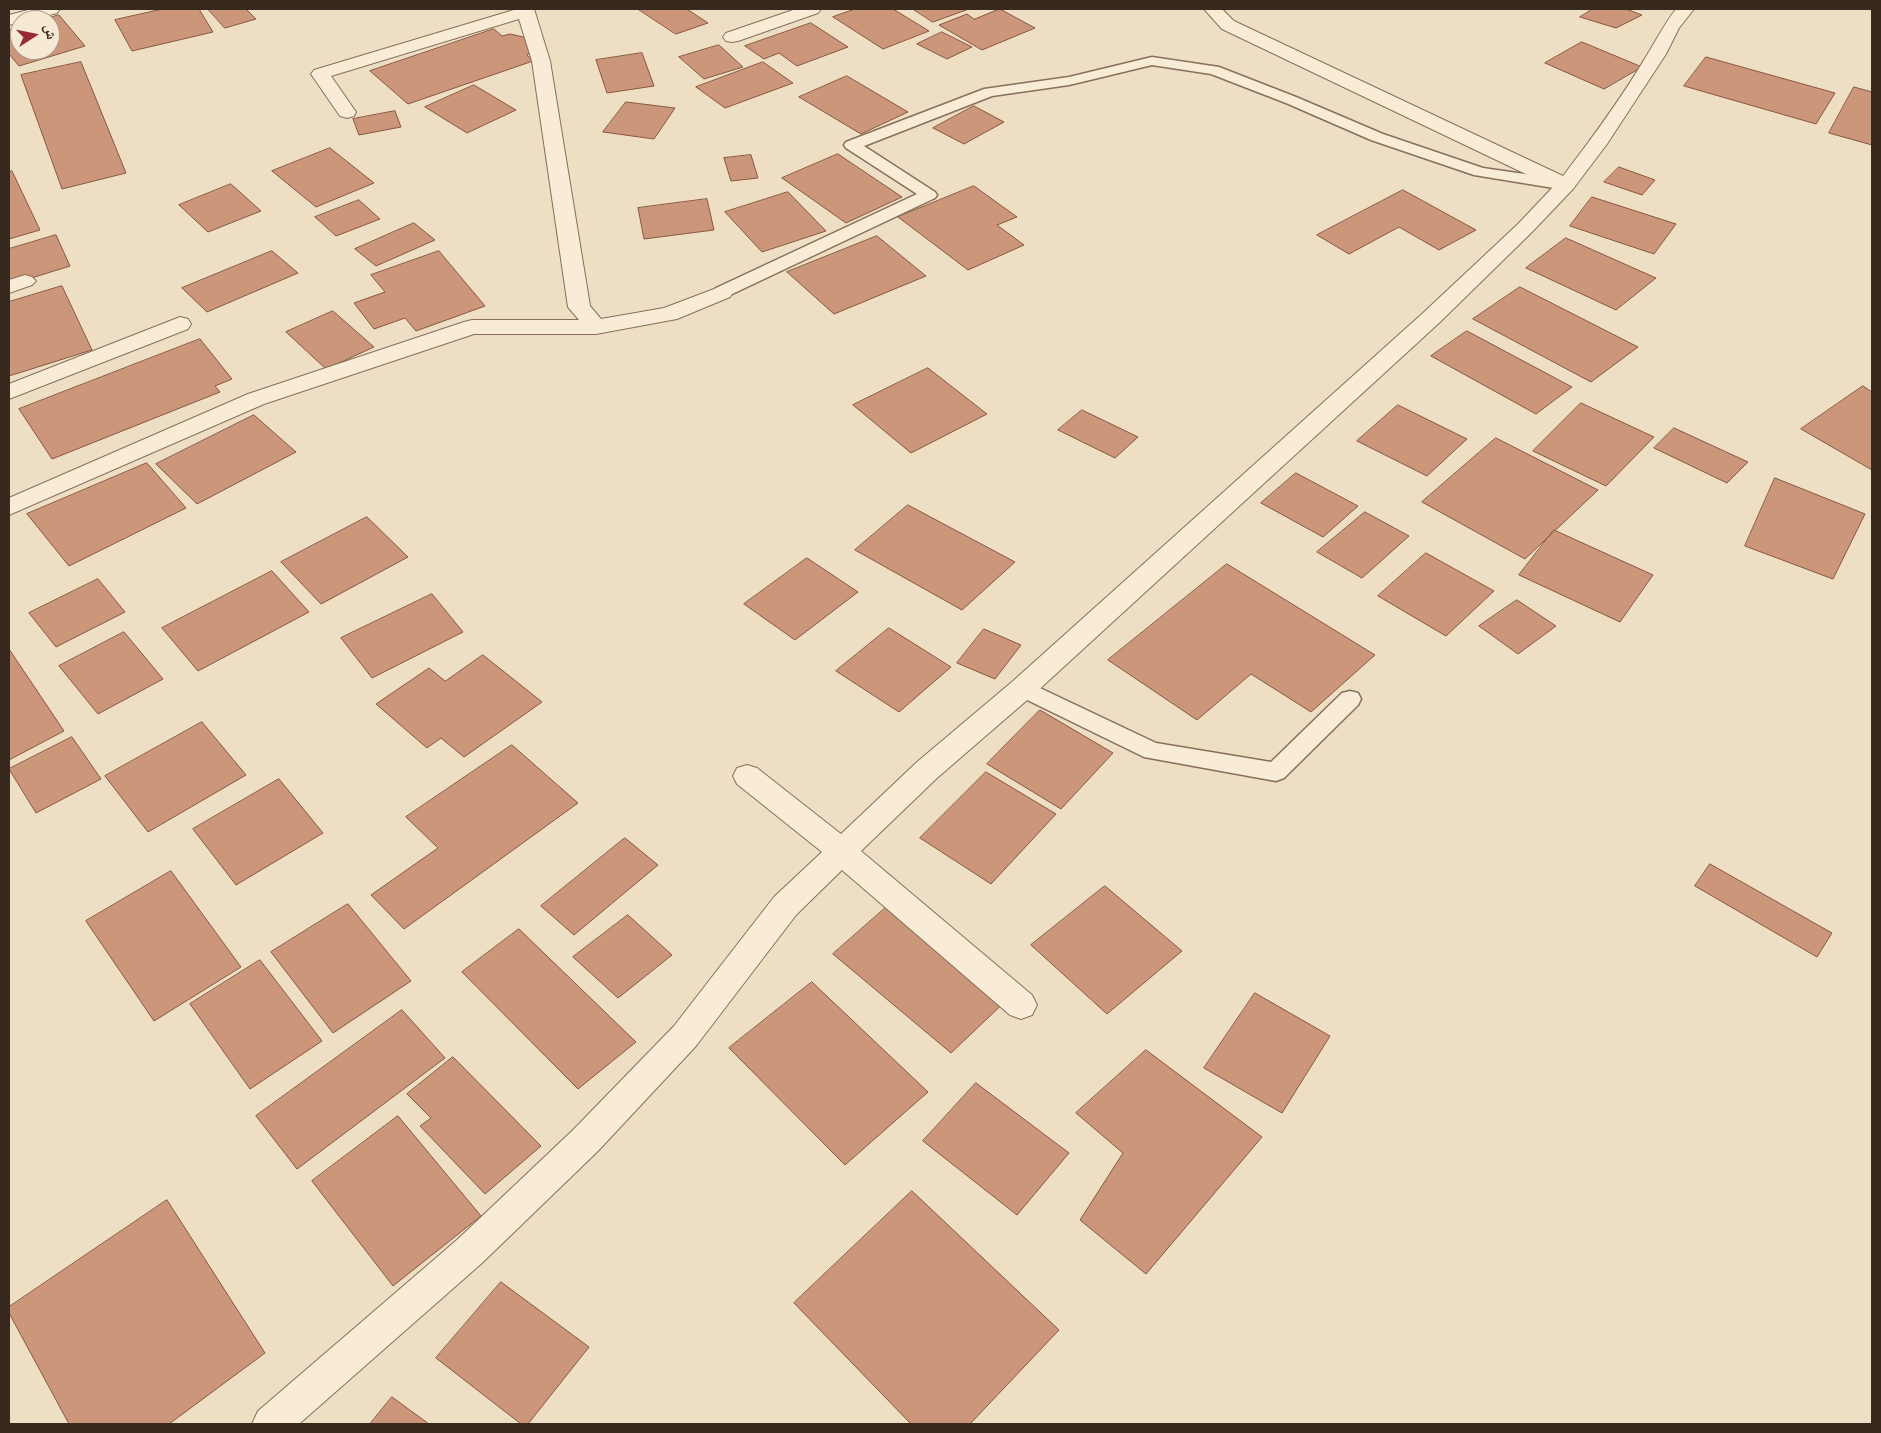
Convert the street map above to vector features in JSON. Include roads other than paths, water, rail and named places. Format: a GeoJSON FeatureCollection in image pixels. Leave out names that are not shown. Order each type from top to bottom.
{"type":"FeatureCollection","features":[{"type":"Feature","properties":{"kind":"street"},"geometry":{"type":"LineString","coordinates":[[9,20],[51,9]]}},
{"type":"Feature","properties":{"kind":"street"},"geometry":{"type":"LineString","coordinates":[[732,37],[812,9]]}},
{"type":"Feature","properties":{"kind":"street"},"geometry":{"type":"LineString","coordinates":[[1212,9],[1228,24],[1566,185]]}},
{"type":"Feature","properties":{"kind":"street"},"geometry":{"type":"LineString","coordinates":[[271,1424],[470,1250],[586,1140],[685,1036],[785,906],[927,770],[1023,688],[1431,318],[1525,228],[1566,185],[1600,140],[1657,54],[1670,26],[1685,9]]}},
{"type":"Feature","properties":{"kind":"street"},"geometry":{"type":"LineString","coordinates":[[347,112],[320,74],[525,10],[541,60],[579,306],[596,327]]}},
{"type":"Feature","properties":{"kind":"street"},"geometry":{"type":"LineString","coordinates":[[9,507],[256,399],[472,327],[596,327],[670,314],[722,292]]}},
{"type":"Feature","properties":{"kind":"street"},"geometry":{"type":"LineString","coordinates":[[9,392],[180,324]]}},
{"type":"Feature","properties":{"kind":"street"},"geometry":{"type":"LineString","coordinates":[[747,776],[842,852],[1022,1004]]}},
{"type":"Feature","properties":{"kind":"lane"},"geometry":{"type":"LineString","coordinates":[[722,292],[929,195],[852,144],[990,92],[1069,81],[1152,61],[1214,70],[1377,136],[1480,172],[1566,185]]}},
{"type":"Feature","properties":{"kind":"lane"},"geometry":{"type":"LineString","coordinates":[[1023,688],[1152,751],[1276,772],[1350,699]]}}]}
